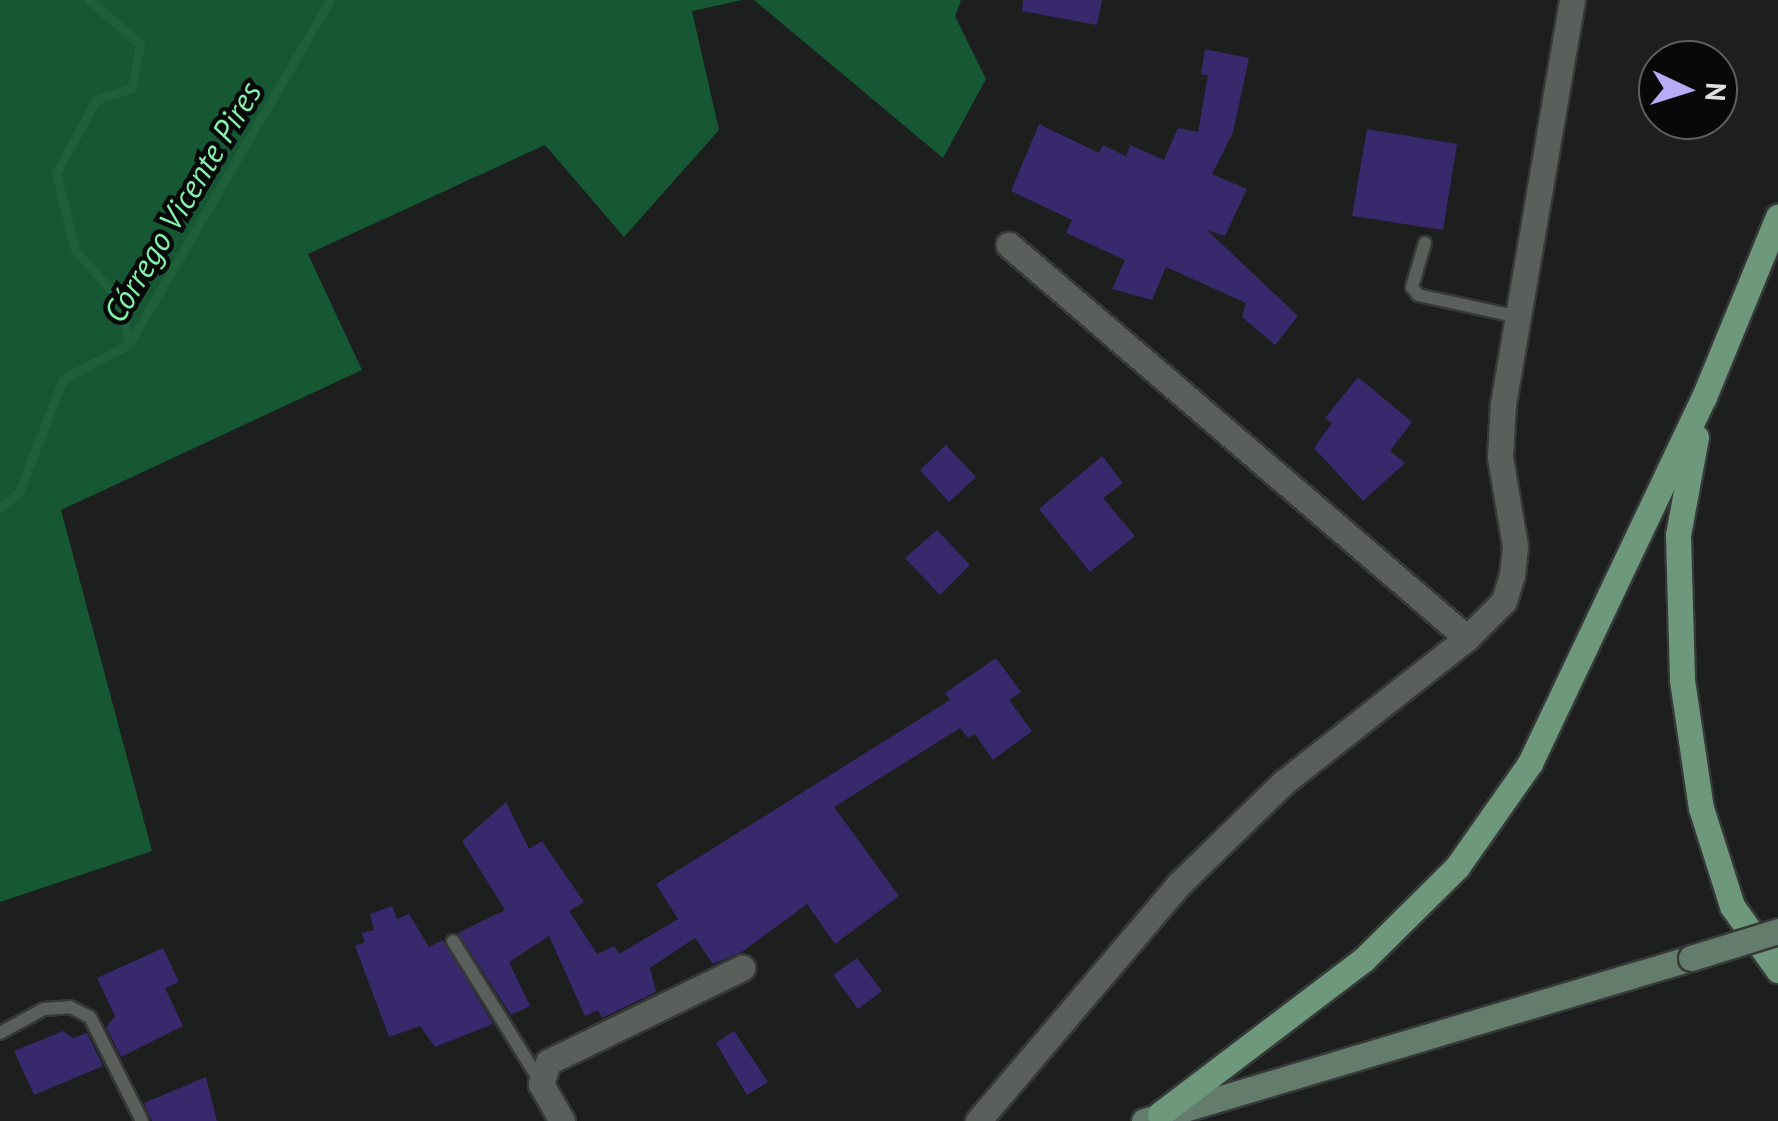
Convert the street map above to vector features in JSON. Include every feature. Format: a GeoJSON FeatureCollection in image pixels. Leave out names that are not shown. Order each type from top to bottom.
{"type":"FeatureCollection","features":[{"type":"Feature","properties":{"kind":"main road"},"geometry":{"type":"LineString","coordinates":[[1152,1118],[1364,958],[1456,867],[1530,763],[1704,397],[1778,217]]}},
{"type":"Feature","properties":{"kind":"main road"},"geometry":{"type":"LineString","coordinates":[[1704,397],[1678,535],[1682,680],[1701,808],[1732,906],[1778,970]]}},
{"type":"Feature","properties":{"kind":"main road"},"geometry":{"type":"LineString","coordinates":[[1152,1118],[1778,931]]}},
{"type":"Feature","properties":{"kind":"street"},"geometry":{"type":"LineString","coordinates":[[978,1121],[1180,884],[1284,782],[1468,638],[1504,600],[1515,546],[1500,457],[1519,316],[1572,0]]}},
{"type":"Feature","properties":{"kind":"street"},"geometry":{"type":"LineString","coordinates":[[1009,245],[1468,638]]}},
{"type":"Feature","properties":{"kind":"street"},"geometry":{"type":"LineString","coordinates":[[562,1121],[541,1084],[548,1062],[742,968]]}},
{"type":"Feature","properties":{"kind":"lane"},"geometry":{"type":"LineString","coordinates":[[1425,243],[1412,286],[1418,295],[1519,316]]}},
{"type":"Feature","properties":{"kind":"lane"},"geometry":{"type":"LineString","coordinates":[[453,941],[541,1084]]}},
{"type":"Feature","properties":{"kind":"lane"},"geometry":{"type":"LineString","coordinates":[[0,1033],[44,1009],[70,1008],[90,1017],[142,1121]]}},
{"type":"Feature","properties":{"kind":"green space"},"geometry":{"type":"Polygon","coordinates":[[[0,0],[742,0],[692,11],[719,130],[624,237],[545,145],[308,254],[362,370],[61,510],[152,851],[0,902],[0,0]]]}},
{"type":"Feature","properties":{"kind":"green space"},"geometry":{"type":"Polygon","coordinates":[[[754,0],[961,0],[955,16],[986,79],[943,158],[754,0]]]}},
{"type":"Feature","properties":{"kind":"building"},"geometry":{"type":"Polygon","coordinates":[[[1023,0],[1102,0],[1097,25],[1022,11],[1023,0]]]}},
{"type":"Feature","properties":{"kind":"building"},"geometry":{"type":"Polygon","coordinates":[[[1205,49],[1249,58],[1233,132],[1212,174],[1247,189],[1225,236],[1207,230],[1298,316],[1275,345],[1242,317],[1246,303],[1166,267],[1152,300],[1112,289],[1125,260],[1066,233],[1072,220],[1011,191],[1039,124],[1099,153],[1103,145],[1126,156],[1130,145],[1164,160],[1178,128],[1198,132],[1208,75],[1201,74],[1205,49]]]}},
{"type":"Feature","properties":{"kind":"building"},"geometry":{"type":"Polygon","coordinates":[[[1367,129],[1457,144],[1443,230],[1352,216],[1367,129]]]}},
{"type":"Feature","properties":{"kind":"building"},"geometry":{"type":"Polygon","coordinates":[[[1358,377],[1412,422],[1390,451],[1405,463],[1363,501],[1314,448],[1332,423],[1325,418],[1358,377]]]}},
{"type":"Feature","properties":{"kind":"building"},"geometry":{"type":"Polygon","coordinates":[[[946,445],[976,477],[949,502],[920,470],[946,445]]]}},
{"type":"Feature","properties":{"kind":"building"},"geometry":{"type":"Polygon","coordinates":[[[1102,456],[1123,483],[1103,498],[1135,536],[1090,572],[1039,509],[1102,456]]]}},
{"type":"Feature","properties":{"kind":"building"},"geometry":{"type":"Polygon","coordinates":[[[937,530],[970,565],[940,595],[905,558],[937,530]]]}},
{"type":"Feature","properties":{"kind":"building"},"geometry":{"type":"Polygon","coordinates":[[[996,658],[1021,692],[1009,700],[1032,731],[993,760],[975,734],[968,738],[960,728],[834,807],[899,896],[835,944],[807,904],[742,952],[713,964],[695,938],[650,968],[656,992],[602,1018],[598,1010],[585,1016],[549,936],[509,962],[530,1006],[511,1015],[458,933],[505,910],[462,841],[506,802],[529,849],[542,841],[584,902],[569,911],[597,954],[614,946],[619,954],[678,919],[656,884],[950,700],[945,693],[996,658]]]}},
{"type":"Feature","properties":{"kind":"building"},"geometry":{"type":"Polygon","coordinates":[[[392,906],[397,919],[409,914],[429,947],[443,940],[493,1024],[435,1047],[420,1026],[389,1037],[355,946],[365,942],[361,933],[374,930],[370,914],[392,906]]]}},
{"type":"Feature","properties":{"kind":"building"},"geometry":{"type":"Polygon","coordinates":[[[163,948],[179,982],[165,988],[183,1026],[121,1057],[106,1027],[115,1016],[97,978],[163,948]]]}},
{"type":"Feature","properties":{"kind":"building"},"geometry":{"type":"Polygon","coordinates":[[[857,958],[882,991],[858,1009],[833,975],[857,958]]]}},
{"type":"Feature","properties":{"kind":"building"},"geometry":{"type":"Polygon","coordinates":[[[63,1031],[73,1038],[87,1033],[103,1066],[34,1095],[14,1051],[63,1031]]]}},
{"type":"Feature","properties":{"kind":"building"},"geometry":{"type":"Polygon","coordinates":[[[734,1031],[768,1082],[747,1095],[716,1043],[734,1031]]]}},
{"type":"Feature","properties":{"kind":"building"},"geometry":{"type":"Polygon","coordinates":[[[206,1077],[217,1121],[152,1121],[144,1103],[206,1077]]]}},
{"type":"Feature","properties":{"kind":"waterway"},"geometry":{"type":"LineString","coordinates":[[89,0],[140,44],[132,88],[96,100],[56,173],[75,250],[121,301],[129,344]]}},
{"type":"Feature","properties":{"kind":"waterway","name":"Córrego Vicente Pires"},"geometry":{"type":"LineString","coordinates":[[0,508],[19,492],[63,379],[129,344],[330,0]]}}]}
